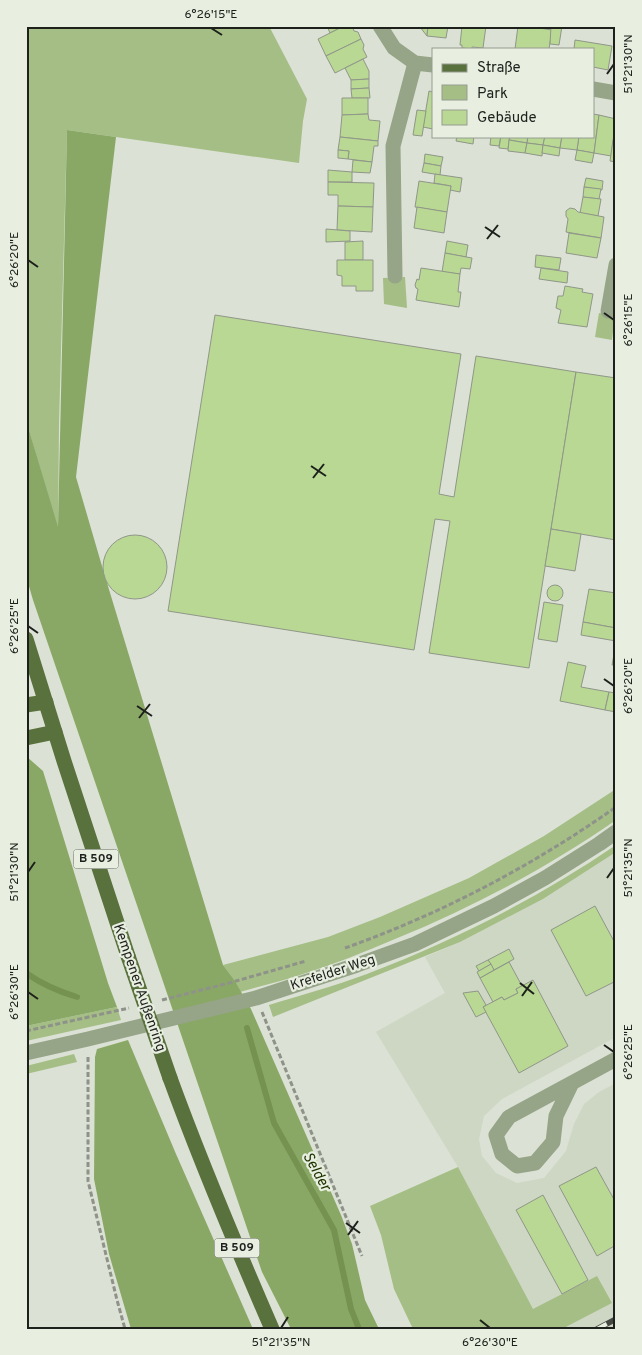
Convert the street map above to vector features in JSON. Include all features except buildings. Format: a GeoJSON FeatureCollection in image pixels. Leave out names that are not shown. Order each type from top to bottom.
{"type":"FeatureCollection","features":[{"type":"Feature","properties":{"kind":"main road","name":"Kempener Außenring"},"geometry":{"type":"LineString","coordinates":[[26,639],[128,956],[170,1078],[207,1176],[272,1329]]}},
{"type":"Feature","properties":{"kind":"main road"},"geometry":{"type":"LineString","coordinates":[[26,705],[46,702]]}},
{"type":"Feature","properties":{"kind":"main road"},"geometry":{"type":"LineString","coordinates":[[26,738],[55,732]]}},
{"type":"Feature","properties":{"kind":"street"},"geometry":{"type":"LineString","coordinates":[[380,26],[394,48],[415,63],[432,66]]}},
{"type":"Feature","properties":{"kind":"street"},"geometry":{"type":"LineString","coordinates":[[395,276],[393,146],[415,63]]}},
{"type":"Feature","properties":{"kind":"street"},"geometry":{"type":"LineString","coordinates":[[594,89],[616,93]]}},
{"type":"Feature","properties":{"kind":"street"},"geometry":{"type":"LineString","coordinates":[[608,311],[616,265]]}},
{"type":"Feature","properties":{"kind":"street","name":"Krefelder Weg"},"geometry":{"type":"LineString","coordinates":[[26,1052],[88,1039],[256,998],[357,966],[415,944],[494,906],[545,878],[616,832]]}},
{"type":"Feature","properties":{"kind":"street"},"geometry":{"type":"LineString","coordinates":[[572,1083],[556,1116],[553,1142],[536,1163],[517,1166],[502,1154],[496,1135],[509,1117],[616,1059]]}},
{"type":"Feature","properties":{"kind":"path"},"geometry":{"type":"LineString","coordinates":[[339,950],[418,919],[494,883],[537,858],[616,807]]}},
{"type":"Feature","properties":{"kind":"path"},"geometry":{"type":"LineString","coordinates":[[162,1000],[312,959]]}},
{"type":"Feature","properties":{"kind":"path"},"geometry":{"type":"LineString","coordinates":[[256,998],[362,1256]]}},
{"type":"Feature","properties":{"kind":"path"},"geometry":{"type":"LineString","coordinates":[[26,1031],[133,1007]]}},
{"type":"Feature","properties":{"kind":"path"},"geometry":{"type":"LineString","coordinates":[[88,1039],[88,1181],[125,1329]]}},
{"type":"Feature","properties":{"kind":"shaded area"},"geometry":{"type":"Polygon","coordinates":[[[616,852],[616,1037],[502,1099],[484,1116],[479,1139],[482,1156],[496,1173],[517,1183],[544,1178],[566,1151],[574,1124],[584,1104],[599,1092],[616,1083],[616,1329],[562,1329],[612,1303],[533,1310],[458,1167],[376,1032],[445,993],[425,957],[460,942],[543,899],[616,852]]]}},
{"type":"Feature","properties":{"kind":"green space"},"geometry":{"type":"Polygon","coordinates":[[[26,26],[269,26],[307,99],[299,163],[67,130],[58,530],[26,420],[26,26]]]}},
{"type":"Feature","properties":{"kind":"green space"},"geometry":{"type":"Polygon","coordinates":[[[67,130],[116,137],[76,477],[223,965],[251,1009],[341,1215],[352,1244],[365,1300],[379,1329],[291,1329],[262,1272],[26,576],[26,420],[58,527],[67,130]]]}},
{"type":"Feature","properties":{"kind":"green space"},"geometry":{"type":"Polygon","coordinates":[[[405,277],[407,308],[384,304],[383,278],[405,277]]]}},
{"type":"Feature","properties":{"kind":"green space"},"geometry":{"type":"Polygon","coordinates":[[[599,313],[615,316],[612,340],[595,337],[599,313]]]}},
{"type":"Feature","properties":{"kind":"green space"},"geometry":{"type":"Polygon","coordinates":[[[26,756],[43,771],[117,1007],[26,1026],[26,975],[45,986],[78,1000],[79,995],[57,988],[38,979],[26,970],[26,756]]]}},
{"type":"Feature","properties":{"kind":"green space"},"geometry":{"type":"Polygon","coordinates":[[[616,789],[616,820],[590,838],[509,886],[424,927],[326,966],[240,992],[233,978],[223,965],[328,937],[380,917],[469,878],[544,836],[616,789]]]}},
{"type":"Feature","properties":{"kind":"green space"},"geometry":{"type":"Polygon","coordinates":[[[616,845],[616,852],[543,899],[460,942],[273,1017],[269,1005],[355,978],[463,933],[556,883],[616,845]]]}},
{"type":"Feature","properties":{"kind":"green space"},"geometry":{"type":"Polygon","coordinates":[[[26,970],[51,985],[79,995],[79,1000],[39,983],[26,975],[26,970]]]}},
{"type":"Feature","properties":{"kind":"green space"},"geometry":{"type":"Polygon","coordinates":[[[117,1007],[121,1020],[26,1041],[26,1026],[117,1007]]]}},
{"type":"Feature","properties":{"kind":"green space"},"geometry":{"type":"Polygon","coordinates":[[[128,1040],[253,1329],[131,1329],[109,1254],[94,1179],[95,1057],[97,1049],[128,1040]]]}},
{"type":"Feature","properties":{"kind":"green space"},"geometry":{"type":"Polygon","coordinates":[[[74,1054],[77,1062],[26,1074],[26,1066],[74,1054]]]}},
{"type":"Feature","properties":{"kind":"green space"},"geometry":{"type":"Polygon","coordinates":[[[458,1167],[533,1309],[597,1276],[612,1303],[562,1329],[413,1329],[394,1289],[381,1235],[370,1206],[458,1167]]]}},
{"type":"Feature","properties":{"kind":"waterway","name":"Selder"},"geometry":{"type":"LineString","coordinates":[[26,973],[50,987],[77,997]]}},
{"type":"Feature","properties":{"kind":"waterway","name":"Selder"},"geometry":{"type":"LineString","coordinates":[[247,1028],[274,1123],[334,1230],[351,1309],[359,1329]]}},
{"type":"Feature","properties":{"kind":"railway"},"geometry":{"type":"LineString","coordinates":[[597,1329],[616,1319]]}}]}
